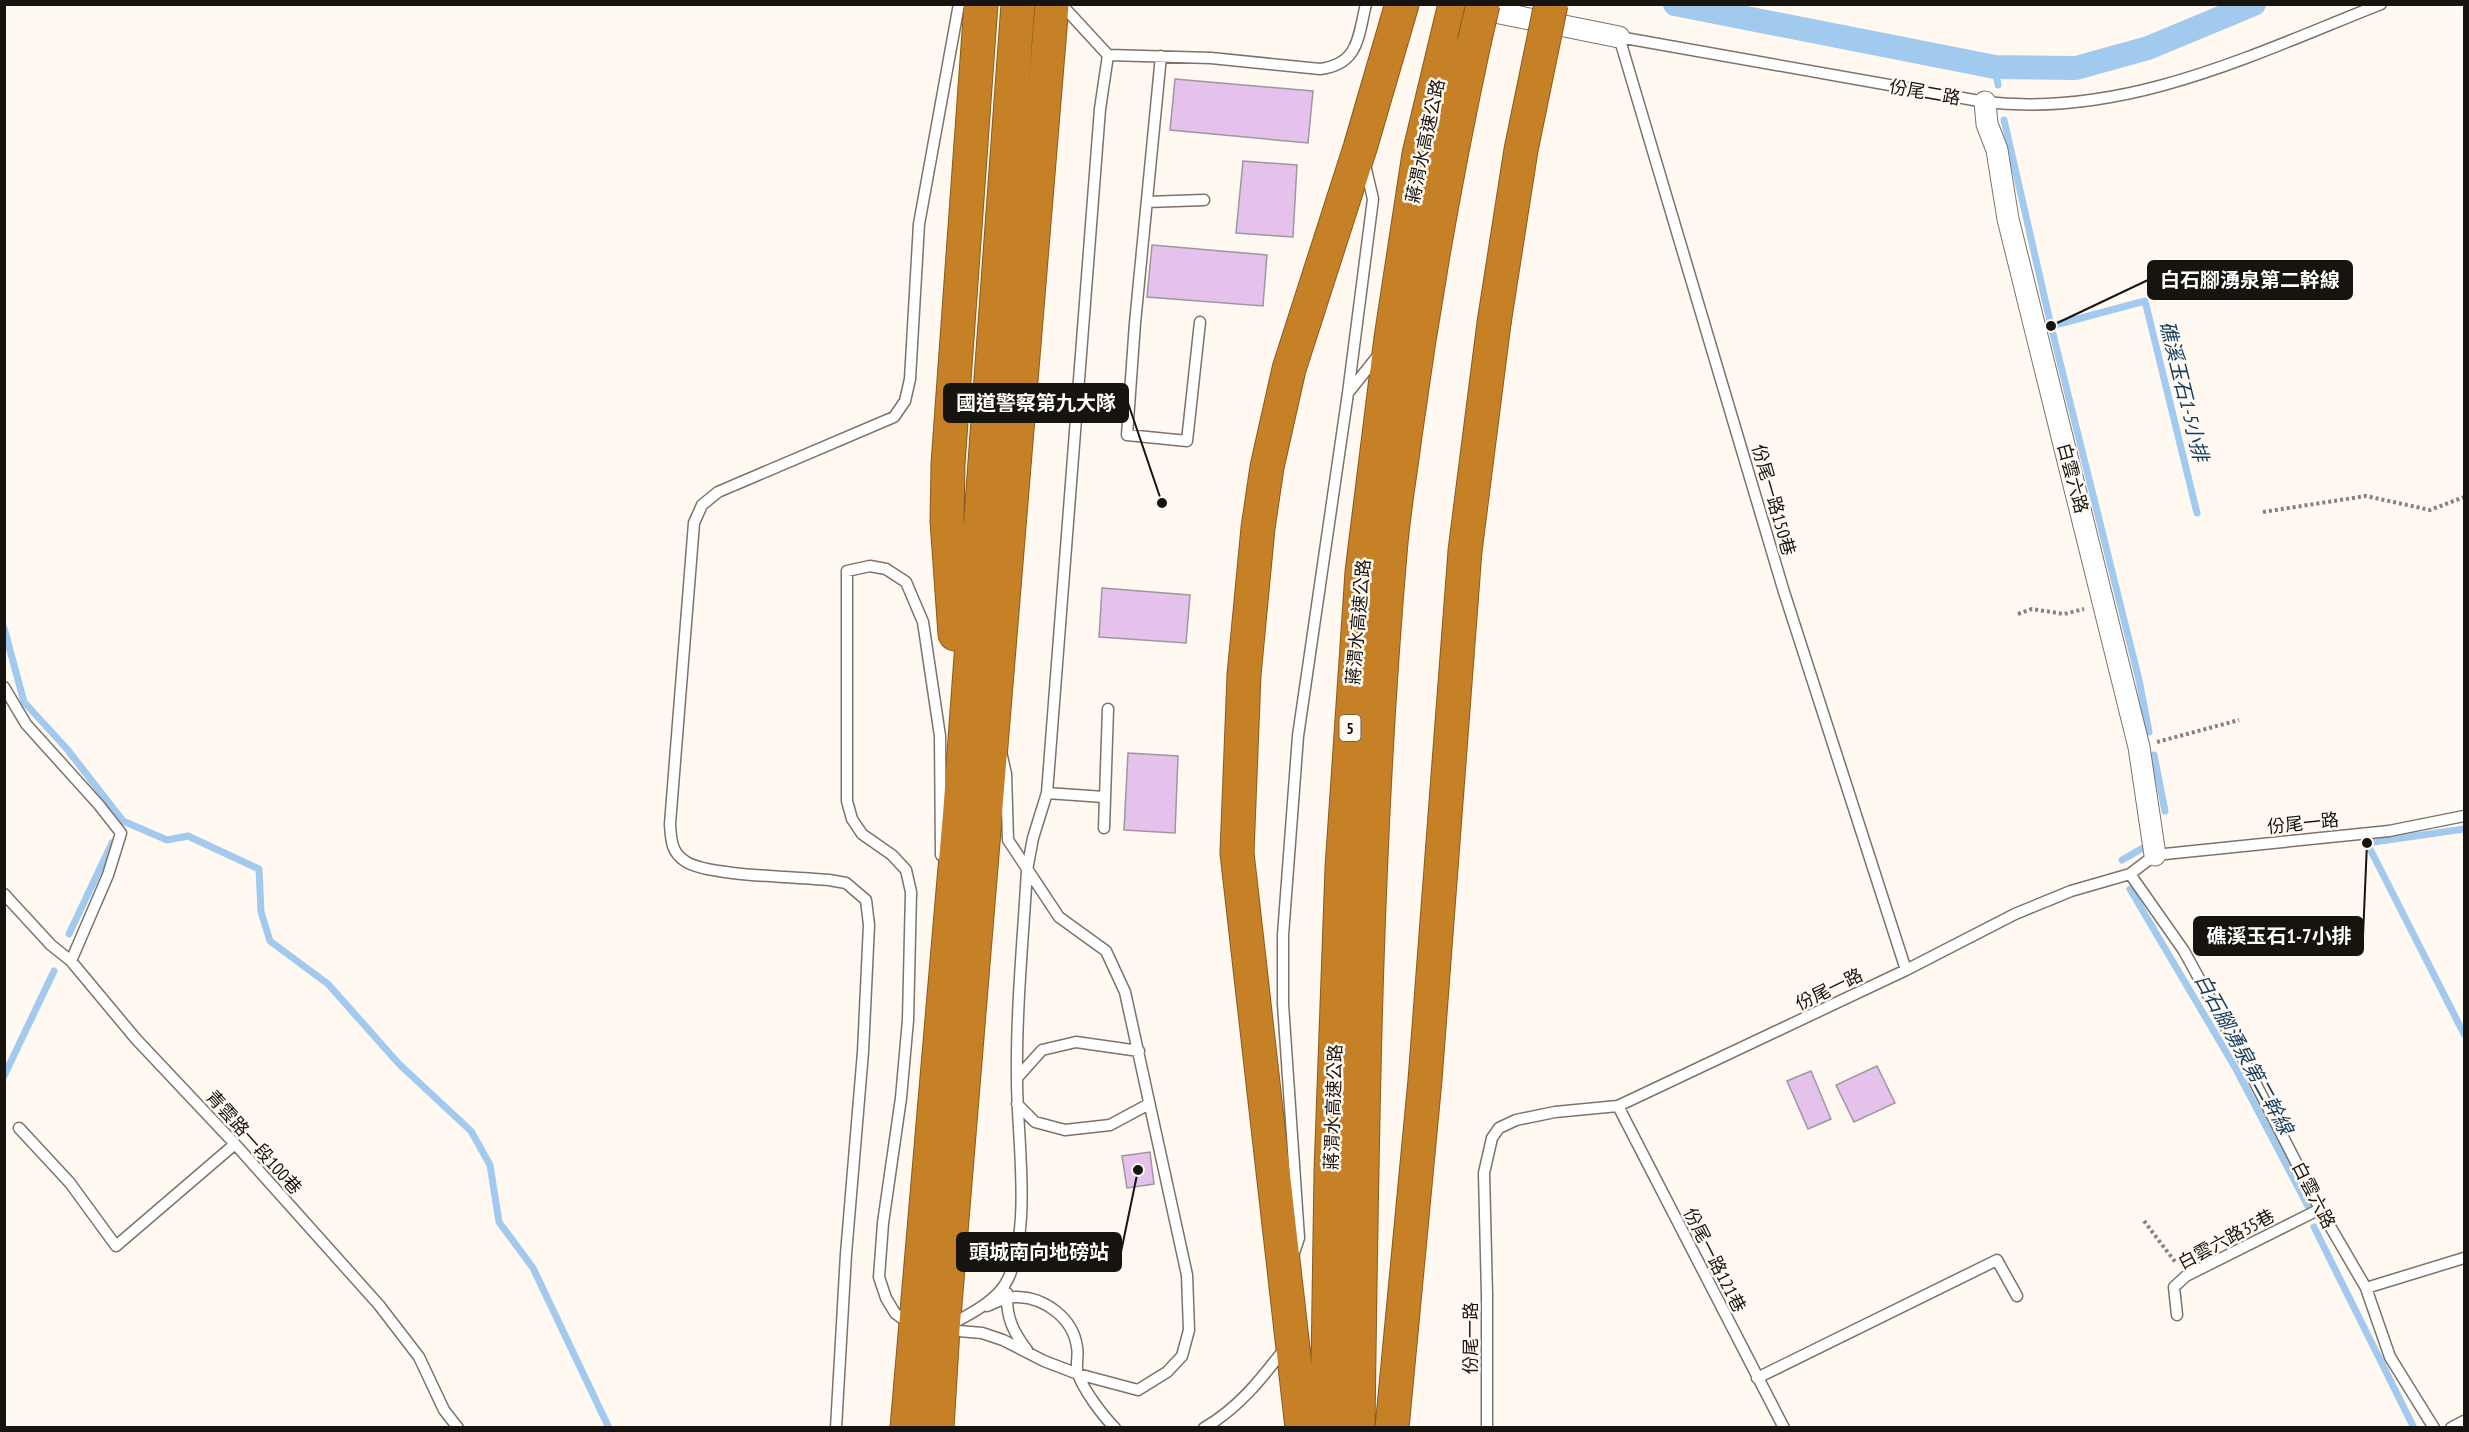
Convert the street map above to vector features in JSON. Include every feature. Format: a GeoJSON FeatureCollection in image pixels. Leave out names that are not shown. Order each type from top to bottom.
{"type":"FeatureCollection","features":[{"type":"Feature","properties":{"kind":"highway"},"geometry":{"type":"LineString","coordinates":[[960,809],[957,666],[947,521],[948,464],[981,4]]}},
{"type":"Feature","properties":{"kind":"highway"},"geometry":{"type":"LineString","coordinates":[[937,1428],[928,1328],[939,1065],[960,809],[1018,4]]}},
{"type":"Feature","properties":{"kind":"highway"},"geometry":{"type":"LineString","coordinates":[[907,1428],[928,1328],[993,721],[1052,4]]}},
{"type":"Feature","properties":{"kind":"highway","name":"蔣渭水高速公路"},"geometry":{"type":"LineString","coordinates":[[1358,1428],[1364,1026],[1374,788],[1390,551],[1417,345],[1454,139],[1461,39],[1457,4]]}},
{"type":"Feature","properties":{"kind":"highway","name":"蔣渭水高速公路"},"geometry":{"type":"LineString","coordinates":[[1327,1428],[1331,1172],[1351,716],[1362,572],[1391,338],[1419,154],[1461,39],[1483,4]]}},
{"type":"Feature","properties":{"kind":"highway"},"geometry":{"type":"LineString","coordinates":[[1392,1428],[1425,1080],[1465,551],[1494,323],[1521,150],[1551,4]]}},
{"type":"Feature","properties":{"kind":"highway"},"geometry":{"type":"LineString","coordinates":[[1302,1428],[1237,853],[1244,675],[1259,518],[1267,467],[1289,369],[1360,148],[1399,15]]}},
{"type":"Feature","properties":{"kind":"street","name":"份尾二路"},"geometry":{"type":"LineString","coordinates":[[1457,4],[1619,37]]}},
{"type":"Feature","properties":{"kind":"street","name":"白雲六路"},"geometry":{"type":"LineString","coordinates":[[1985,102],[1987,124],[1996,150],[2008,219],[2106,604],[2139,747],[2155,855]]}},
{"type":"Feature","properties":{"kind":"lane"},"geometry":{"type":"LineString","coordinates":[[836,1428],[846,1254],[863,1052],[869,925],[866,900],[846,883],[707,870],[685,862],[671,846],[670,824],[693,534],[694,523],[702,505],[718,492],[894,417],[905,401],[910,379],[918,224],[959,4]]}},
{"type":"Feature","properties":{"kind":"lane"},"geometry":{"type":"LineString","coordinates":[[1061,4],[1108,55],[1260,62],[1320,69],[1346,62],[1353,52],[1366,4]]}},
{"type":"Feature","properties":{"kind":"lane","name":"份尾二路"},"geometry":{"type":"LineString","coordinates":[[1619,37],[1985,102],[2022,106],[2063,105],[2163,87],[2228,66],[2381,4]]}},
{"type":"Feature","properties":{"kind":"lane","name":"份尾一路150巷"},"geometry":{"type":"LineString","coordinates":[[1619,37],[1784,592],[1906,970]]}},
{"type":"Feature","properties":{"kind":"lane"},"geometry":{"type":"LineString","coordinates":[[1028,1352],[1015,1336],[1010,1323],[1006,1298],[1007,1281],[1015,1258],[1020,1230],[1017,1078],[1027,870],[1033,838],[1047,793],[1100,109],[1108,55]]}},
{"type":"Feature","properties":{"kind":"lane"},"geometry":{"type":"LineString","coordinates":[[1161,56],[1127,435],[1187,441],[1200,322]]}},
{"type":"Feature","properties":{"kind":"lane"},"geometry":{"type":"LineString","coordinates":[[1285,1286],[1299,1238],[1282,967],[1295,764],[1348,393],[1372,199],[1360,148]]}},
{"type":"Feature","properties":{"kind":"lane"},"geometry":{"type":"LineString","coordinates":[[1147,202],[1204,200]]}},
{"type":"Feature","properties":{"kind":"lane"},"geometry":{"type":"LineString","coordinates":[[1348,393],[1391,338]]}},
{"type":"Feature","properties":{"kind":"lane"},"geometry":{"type":"LineString","coordinates":[[940,866],[940,736],[923,622],[906,582],[886,569],[870,566],[847,571],[847,801],[852,819],[862,834],[892,855],[906,870],[911,892],[908,1020],[901,1098],[883,1223],[879,1277],[886,1298],[895,1313],[905,1322],[928,1328],[982,1333],[1003,1340],[1044,1361],[1078,1374],[1138,1389],[1167,1372],[1182,1356],[1189,1330],[1187,1275],[1139,1051],[1125,992],[1106,951],[1059,917],[1008,840],[1006,774],[993,721]]}},
{"type":"Feature","properties":{"kind":"lane"},"geometry":{"type":"LineString","coordinates":[[4,687],[26,724],[99,805],[121,833],[108,875],[71,961]]}},
{"type":"Feature","properties":{"kind":"lane"},"geometry":{"type":"LineString","coordinates":[[1104,828],[1108,709]]}},
{"type":"Feature","properties":{"kind":"lane"},"geometry":{"type":"LineString","coordinates":[[1047,793],[1104,797]]}},
{"type":"Feature","properties":{"kind":"lane","name":"份尾一路"},"geometry":{"type":"LineString","coordinates":[[1487,1428],[1484,1173],[1492,1138],[1499,1128],[1516,1120],[1555,1112],[1618,1106],[1906,970],[2015,914],[2071,891],[2130,874],[2155,855],[2389,831],[2464,816]]}},
{"type":"Feature","properties":{"kind":"lane","name":"白雲六路"},"geometry":{"type":"LineString","coordinates":[[2130,874],[2184,951],[2277,1121],[2320,1209],[2366,1288],[2390,1357],[2434,1428]]}},
{"type":"Feature","properties":{"kind":"lane","name":"青雲路一段100巷"},"geometry":{"type":"LineString","coordinates":[[4,894],[51,945],[71,961],[136,1039],[235,1144],[379,1305],[419,1357],[444,1410],[458,1428]]}},
{"type":"Feature","properties":{"kind":"lane"},"geometry":{"type":"LineString","coordinates":[[939,1065],[940,901]]}},
{"type":"Feature","properties":{"kind":"lane"},"geometry":{"type":"LineString","coordinates":[[1017,1078],[1042,1050],[1076,1042],[1139,1051]]}},
{"type":"Feature","properties":{"kind":"lane"},"geometry":{"type":"LineString","coordinates":[[1017,1104],[1035,1122],[1065,1130],[1110,1125],[1149,1104]]}},
{"type":"Feature","properties":{"kind":"lane","name":"份尾一路121巷"},"geometry":{"type":"LineString","coordinates":[[1618,1106],[1784,1428]]}},
{"type":"Feature","properties":{"kind":"lane"},"geometry":{"type":"LineString","coordinates":[[19,1128],[70,1183],[116,1245],[235,1144]]}},
{"type":"Feature","properties":{"kind":"lane","name":"白雲六路35巷"},"geometry":{"type":"LineString","coordinates":[[2177,1316],[2174,1287],[2186,1276],[2320,1209]]}},
{"type":"Feature","properties":{"kind":"lane"},"geometry":{"type":"LineString","coordinates":[[2366,1288],[2464,1258]]}},
{"type":"Feature","properties":{"kind":"lane"},"geometry":{"type":"LineString","coordinates":[[1757,1378],[1997,1260],[2017,1296]]}},
{"type":"Feature","properties":{"kind":"lane"},"geometry":{"type":"LineString","coordinates":[[975,1310],[992,1298],[1007,1281]]}},
{"type":"Feature","properties":{"kind":"lane"},"geometry":{"type":"LineString","coordinates":[[928,1328],[1016,1296],[1035,1299],[1052,1308],[1063,1317],[1072,1330],[1077,1346],[1078,1374],[1104,1417],[1115,1428]]}},
{"type":"Feature","properties":{"kind":"lane"},"geometry":{"type":"LineString","coordinates":[[1204,1428],[1241,1402],[1292,1339]]}},
{"type":"Feature","properties":{"kind":"lane"},"geometry":{"type":"LineString","coordinates":[[2451,1428],[2464,1421]]}},
{"type":"Feature","properties":{"kind":"path"},"geometry":{"type":"LineString","coordinates":[[2263,512],[2366,496],[2430,510],[2464,497]]}},
{"type":"Feature","properties":{"kind":"path"},"geometry":{"type":"LineString","coordinates":[[2018,614],[2032,609],[2064,614],[2106,604]]}},
{"type":"Feature","properties":{"kind":"path"},"geometry":{"type":"LineString","coordinates":[[2139,747],[2239,720]]}},
{"type":"Feature","properties":{"kind":"path"},"geometry":{"type":"LineString","coordinates":[[2144,1221],[2186,1276]]}},
{"type":"Feature","properties":{"kind":"building"},"geometry":{"type":"Polygon","coordinates":[[[1175,79],[1313,91],[1308,143],[1170,130],[1175,79]]]}},
{"type":"Feature","properties":{"kind":"building"},"geometry":{"type":"Polygon","coordinates":[[[1243,161],[1297,165],[1293,237],[1236,233],[1243,161]]]}},
{"type":"Feature","properties":{"kind":"building"},"geometry":{"type":"Polygon","coordinates":[[[1152,245],[1267,255],[1263,306],[1147,297],[1152,245]]]}},
{"type":"Feature","properties":{"kind":"building"},"geometry":{"type":"Polygon","coordinates":[[[1102,588],[1190,595],[1186,643],[1099,637],[1102,588]]]}},
{"type":"Feature","properties":{"kind":"building"},"geometry":{"type":"Polygon","coordinates":[[[1128,753],[1178,756],[1175,833],[1124,830],[1128,753]]]}},
{"type":"Feature","properties":{"kind":"building"},"geometry":{"type":"Polygon","coordinates":[[[1877,1066],[1895,1103],[1854,1122],[1836,1085],[1877,1066]]]}},
{"type":"Feature","properties":{"kind":"building"},"geometry":{"type":"Polygon","coordinates":[[[1811,1071],[1831,1119],[1808,1129],[1787,1081],[1811,1071]]]}},
{"type":"Feature","properties":{"kind":"building"},"geometry":{"type":"Polygon","coordinates":[[[1150,1152],[1154,1184],[1127,1188],[1122,1156],[1150,1152]]]}},
{"type":"Feature","properties":{"kind":"waterway"},"geometry":{"type":"LineString","coordinates":[[1675,4],[1995,67],[2076,68],[2148,48],[2254,4]]}},
{"type":"Feature","properties":{"kind":"waterway","name":"白石腳湧泉第二幹線"},"geometry":{"type":"LineString","coordinates":[[1995,67],[1998,85]]}},
{"type":"Feature","properties":{"kind":"waterway","name":"白石腳湧泉第二幹線"},"geometry":{"type":"LineString","coordinates":[[2004,120],[2051,326],[2139,680],[2149,732]]}},
{"type":"Feature","properties":{"kind":"waterway","name":"礁溪玉石1-5小排"},"geometry":{"type":"LineString","coordinates":[[2051,326],[2145,301],[2197,513]]}},
{"type":"Feature","properties":{"kind":"waterway"},"geometry":{"type":"LineString","coordinates":[[4,628],[24,702],[67,749],[123,821],[167,840],[188,836],[259,869],[261,912],[270,941],[328,984],[399,1064],[471,1131],[490,1165],[499,1222],[533,1268],[609,1428]]}},
{"type":"Feature","properties":{"kind":"waterway","name":"白石腳湧泉第二幹線"},"geometry":{"type":"LineString","coordinates":[[2154,755],[2165,811]]}},
{"type":"Feature","properties":{"kind":"waterway"},"geometry":{"type":"LineString","coordinates":[[2464,829],[2367,843],[2464,1034]]}},
{"type":"Feature","properties":{"kind":"waterway"},"geometry":{"type":"LineString","coordinates":[[69,934],[112,843]]}},
{"type":"Feature","properties":{"kind":"waterway","name":"白石腳湧泉第二幹線"},"geometry":{"type":"LineString","coordinates":[[2122,860],[2148,845]]}},
{"type":"Feature","properties":{"kind":"waterway","name":"白石腳湧泉第二幹線"},"geometry":{"type":"LineString","coordinates":[[2130,889],[2236,1069],[2308,1206]]}},
{"type":"Feature","properties":{"kind":"waterway"},"geometry":{"type":"LineString","coordinates":[[4,1076],[54,971]]}},
{"type":"Feature","properties":{"kind":"waterway","name":"白石腳湧泉第二幹線"},"geometry":{"type":"LineString","coordinates":[[2314,1227],[2414,1428]]}},
{"type":"Feature","properties":{"kind":"place","name":"白石腳湧泉第二幹線"},"geometry":{"type":"Point","coordinates":[2051,326]}},
{"type":"Feature","properties":{"kind":"place","name":"國道警察第九大隊"},"geometry":{"type":"Point","coordinates":[1162,503]}},
{"type":"Feature","properties":{"kind":"place","name":"礁溪玉石1-7小排"},"geometry":{"type":"Point","coordinates":[2367,843]}},
{"type":"Feature","properties":{"kind":"place","name":"頭城南向地磅站"},"geometry":{"type":"Point","coordinates":[1138,1170]}}]}
